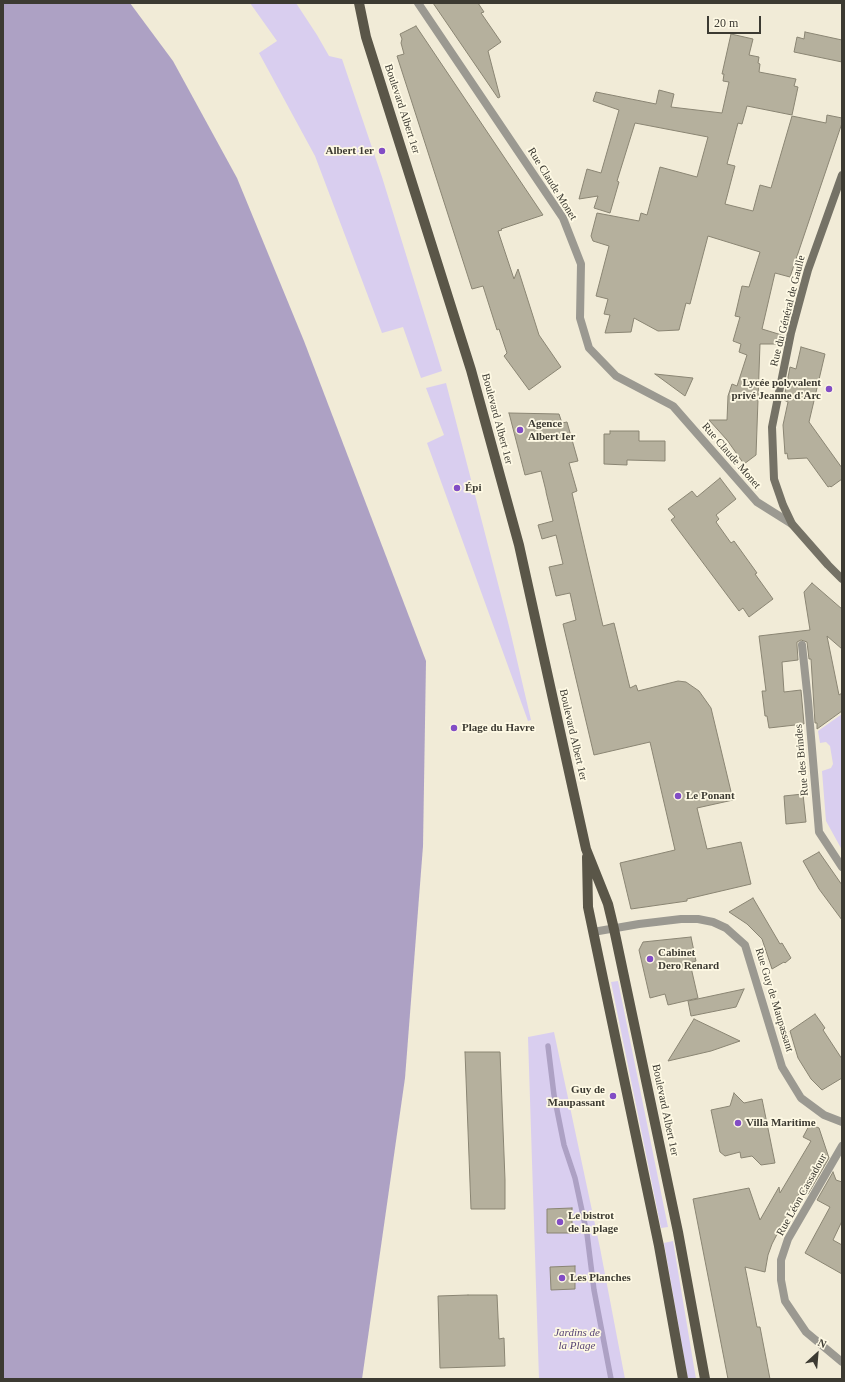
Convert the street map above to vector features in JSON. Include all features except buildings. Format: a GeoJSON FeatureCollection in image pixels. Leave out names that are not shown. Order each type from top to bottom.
{"type":"FeatureCollection","features":[{"type":"Feature","properties":{"kind":"main road","name":"Boulevard Albert 1er"},"geometry":{"type":"LineString","coordinates":[[359,3],[366,37],[471,370],[517,537],[586,849],[608,904],[614,929],[678,1232],[705,1379]]}},
{"type":"Feature","properties":{"kind":"main road","name":"Rue du Général de Gaulle"},"geometry":{"type":"LineString","coordinates":[[842,175],[808,270],[791,333],[772,427],[774,479],[783,505],[792,524],[842,579]]}},
{"type":"Feature","properties":{"kind":"main road","name":"Boulevard Albert 1er"},"geometry":{"type":"LineString","coordinates":[[586,849],[588,907],[656,1231],[683,1379]]}},
{"type":"Feature","properties":{"kind":"street","name":"Rue Claude Monet"},"geometry":{"type":"LineString","coordinates":[[418,3],[563,218],[581,264],[580,318],[589,348],[616,376],[673,406],[757,502],[792,524]]}},
{"type":"Feature","properties":{"kind":"street","name":"Rue des Brindes"},"geometry":{"type":"LineString","coordinates":[[802,645],[819,832],[842,867]]}},
{"type":"Feature","properties":{"kind":"street","name":"Rue Guy de Maupassant"},"geometry":{"type":"LineString","coordinates":[[593,932],[681,919],[698,919],[713,922],[726,928],[745,945],[782,1067],[801,1098],[824,1115],[842,1122]]}},
{"type":"Feature","properties":{"kind":"street","name":"Rue Léon Cassadour"},"geometry":{"type":"LineString","coordinates":[[842,1146],[788,1239],[781,1260],[781,1280],[785,1301],[806,1332],[842,1362]]}},
{"type":"Feature","properties":{"kind":"green space"},"geometry":{"type":"Polygon","coordinates":[[[250,3],[296,3],[329,56],[342,59],[382,177],[442,371],[421,378],[403,327],[382,333],[315,156],[259,53],[277,41],[250,3]]]}},
{"type":"Feature","properties":{"kind":"green space"},"geometry":{"type":"Polygon","coordinates":[[[446,383],[509,626],[531,720],[528,721],[427,443],[444,435],[426,388],[446,383]]]}},
{"type":"Feature","properties":{"kind":"green space"},"geometry":{"type":"Polygon","coordinates":[[[842,714],[842,850],[826,821],[822,771],[831,768],[833,764],[830,746],[826,742],[820,743],[818,731],[842,714]]]}},
{"type":"Feature","properties":{"kind":"green space"},"geometry":{"type":"Polygon","coordinates":[[[618,981],[668,1227],[661,1228],[611,982],[618,981]]]}},
{"type":"Feature","properties":{"kind":"green space","name":"Jardins de la Plage"},"geometry":{"type":"Polygon","coordinates":[[[554,1032],[600,1248],[625,1379],[539,1379],[528,1037],[554,1032]]]}},
{"type":"Feature","properties":{"kind":"green space"},"geometry":{"type":"Polygon","coordinates":[[[673,1241],[696,1379],[688,1379],[664,1243],[673,1241]]]}},
{"type":"Feature","properties":{"kind":"shaded area"},"geometry":{"type":"Polygon","coordinates":[[[3,3],[130,3],[173,61],[237,178],[304,341],[426,661],[423,846],[405,1078],[362,1379],[3,1379],[3,3]]]}},
{"type":"Feature","properties":{"kind":"waterway"},"geometry":{"type":"LineString","coordinates":[[548,1046],[554,1095],[564,1145],[575,1178],[587,1234],[594,1290],[611,1379]]}},
{"type":"Feature","properties":{"kind":"place","name":"Albert 1er"},"geometry":{"type":"Point","coordinates":[382,151]}},
{"type":"Feature","properties":{"kind":"place","name":"Lycée polyvalent privé Jeanne d'Arc"},"geometry":{"type":"Point","coordinates":[829,389]}},
{"type":"Feature","properties":{"kind":"place","name":"Agence Albert Ier"},"geometry":{"type":"Point","coordinates":[520,430]}},
{"type":"Feature","properties":{"kind":"place","name":"Épi"},"geometry":{"type":"Point","coordinates":[457,488]}},
{"type":"Feature","properties":{"kind":"place","name":"Plage du Havre"},"geometry":{"type":"Point","coordinates":[454,728]}},
{"type":"Feature","properties":{"kind":"place","name":"Le Ponant"},"geometry":{"type":"Point","coordinates":[678,796]}},
{"type":"Feature","properties":{"kind":"place","name":"Cabinet Dero Renard"},"geometry":{"type":"Point","coordinates":[650,959]}},
{"type":"Feature","properties":{"kind":"place","name":"Guy de Maupassant"},"geometry":{"type":"Point","coordinates":[613,1096]}},
{"type":"Feature","properties":{"kind":"place","name":"Villa Maritime"},"geometry":{"type":"Point","coordinates":[738,1123]}},
{"type":"Feature","properties":{"kind":"place","name":"Le bistrot de la plage"},"geometry":{"type":"Point","coordinates":[560,1222]}},
{"type":"Feature","properties":{"kind":"place","name":"Les Planches"},"geometry":{"type":"Point","coordinates":[562,1278]}}]}
